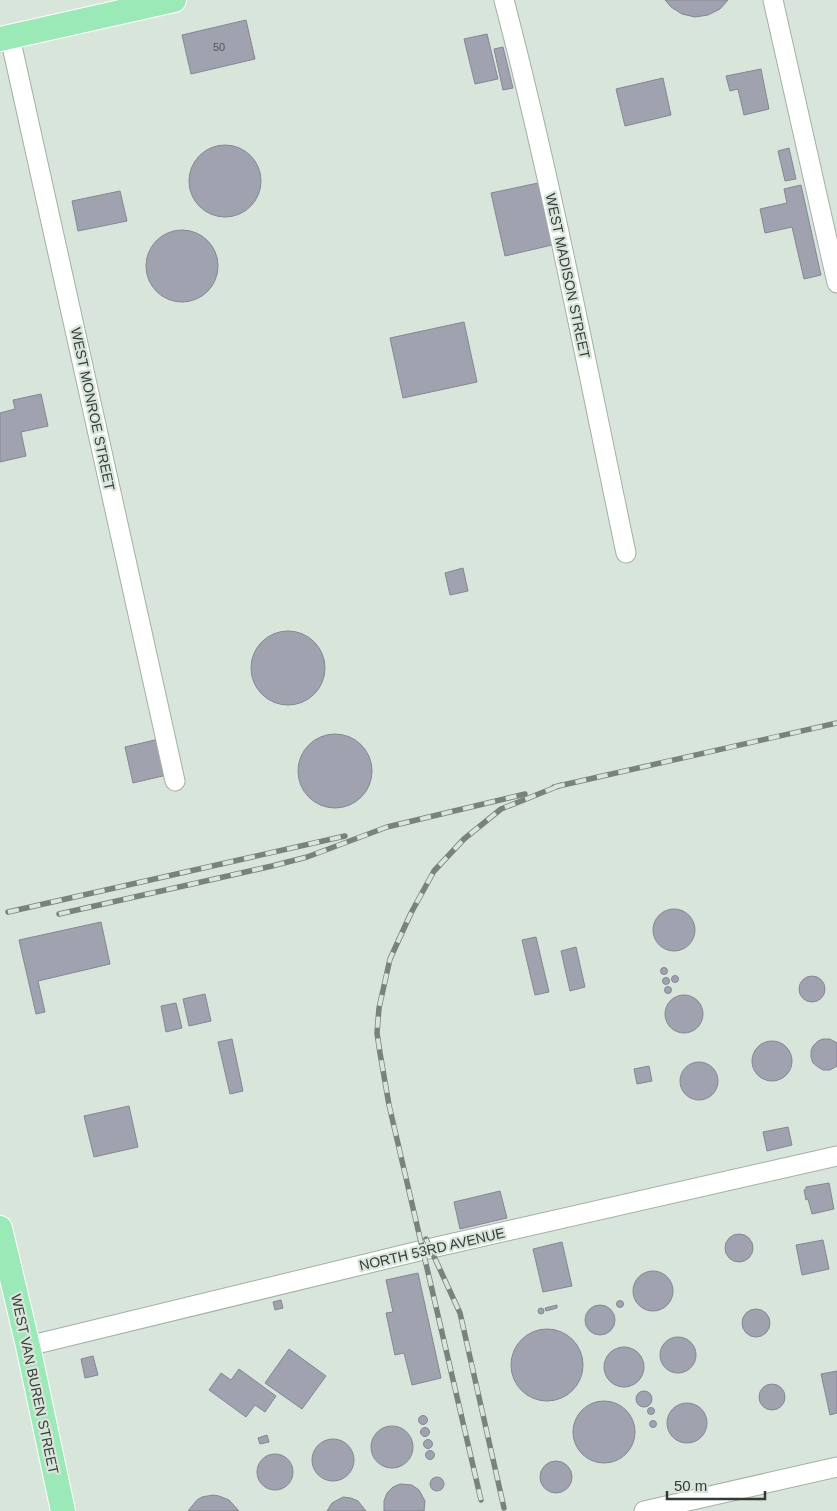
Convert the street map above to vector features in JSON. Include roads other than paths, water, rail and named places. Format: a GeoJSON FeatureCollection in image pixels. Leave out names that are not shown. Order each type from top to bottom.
{"type":"FeatureCollection","features":[{"type":"Feature","properties":{"kind":"main road"},"geometry":{"type":"LineString","coordinates":[[5,38],[174,0]]}},
{"type":"Feature","properties":{"kind":"main road","name":"WEST VAN BUREN STREET"},"geometry":{"type":"LineString","coordinates":[[0,1228],[28,1346],[63,1511]]}},
{"type":"Feature","properties":{"kind":"street","name":"WEST MADISON STREET"},"geometry":{"type":"LineString","coordinates":[[504,0],[551,194],[626,553]]}},
{"type":"Feature","properties":{"kind":"street"},"geometry":{"type":"LineString","coordinates":[[773,0],[837,283]]}},
{"type":"Feature","properties":{"kind":"street","name":"WEST MONROE STREET"},"geometry":{"type":"LineString","coordinates":[[5,38],[175,781]]}},
{"type":"Feature","properties":{"kind":"street","name":"NORTH 53RD AVENUE"},"geometry":{"type":"LineString","coordinates":[[28,1346],[423,1250],[837,1156]]}},
{"type":"Feature","properties":{"kind":"street"},"geometry":{"type":"LineString","coordinates":[[644,1511],[837,1467]]}},
{"type":"Feature","properties":{"kind":"railway"},"geometry":{"type":"LineString","coordinates":[[554,787],[837,723]]}},
{"type":"Feature","properties":{"kind":"railway"},"geometry":{"type":"LineString","coordinates":[[481,1500],[389,1105],[377,1033],[379,1008],[390,959],[411,913],[434,871],[464,839],[501,809],[561,785]]}},
{"type":"Feature","properties":{"kind":"railway"},"geometry":{"type":"LineString","coordinates":[[59,914],[307,857],[387,827],[525,794]]}},
{"type":"Feature","properties":{"kind":"railway"},"geometry":{"type":"LineString","coordinates":[[8,912],[345,836]]}},
{"type":"Feature","properties":{"kind":"railway"},"geometry":{"type":"LineString","coordinates":[[426,1239],[460,1313],[504,1508]]}}]}
